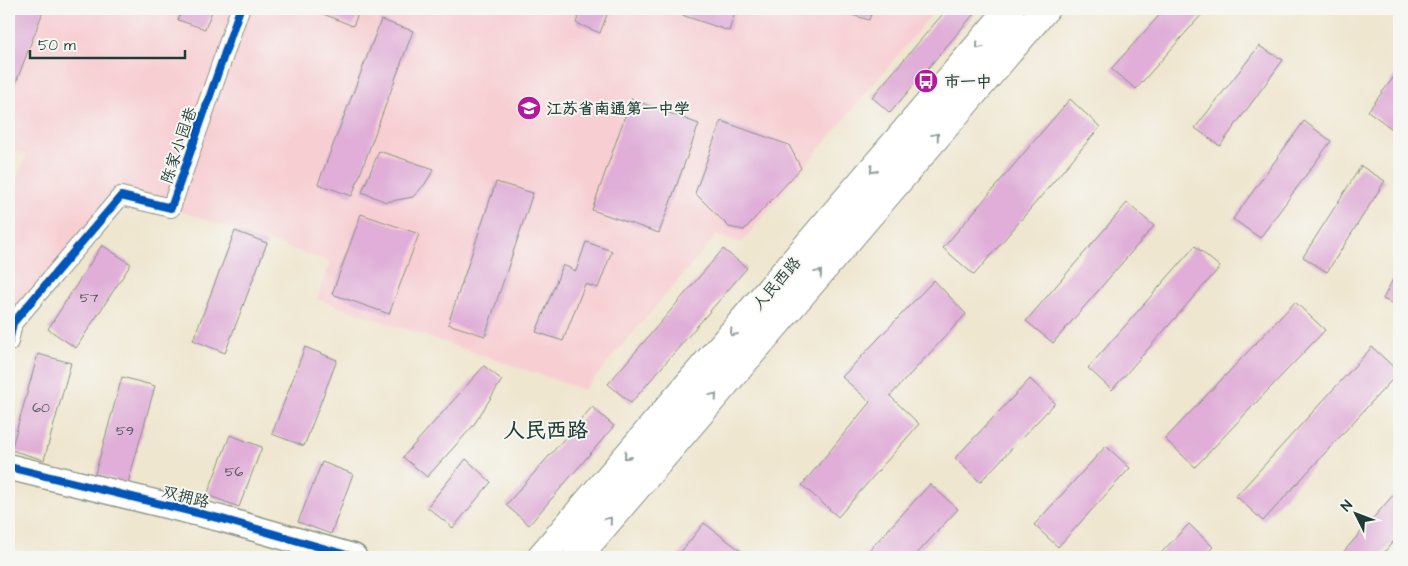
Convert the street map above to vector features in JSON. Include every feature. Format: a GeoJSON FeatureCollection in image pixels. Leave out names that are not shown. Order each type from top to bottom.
{"type":"FeatureCollection","features":[{"type":"Feature","properties":{"kind":"main road","name":"人民西路"},"geometry":{"type":"LineString","coordinates":[[541,557],[1010,9]]}},
{"type":"Feature","properties":{"kind":"main road","name":"人民西路"},"geometry":{"type":"LineString","coordinates":[[577,557],[1045,9]]}},
{"type":"Feature","properties":{"kind":"street","name":"陈家小园巷"},"geometry":{"type":"LineString","coordinates":[[9,342],[14,323],[121,196],[171,208],[240,9]]}},
{"type":"Feature","properties":{"kind":"street","name":"双拥路"},"geometry":{"type":"LineString","coordinates":[[9,467],[222,519],[354,557]]}},
{"type":"Feature","properties":{"kind":"shaded area","name":"江苏省南通第一中学"},"geometry":{"type":"Polygon","coordinates":[[[9,9],[936,9],[742,242],[716,236],[584,390],[317,299],[330,262],[171,208],[121,196],[9,321],[9,198],[27,155],[9,149],[9,9]]]}},
{"type":"Feature","properties":{"kind":"building"},"geometry":{"type":"Polygon","coordinates":[[[9,9],[44,9],[9,101],[9,9]]]}},
{"type":"Feature","properties":{"kind":"building"},"geometry":{"type":"Polygon","coordinates":[[[182,9],[213,9],[205,29],[178,20],[182,9]]]}},
{"type":"Feature","properties":{"kind":"building"},"geometry":{"type":"Polygon","coordinates":[[[311,9],[360,9],[353,26],[311,9]]]}},
{"type":"Feature","properties":{"kind":"building"},"geometry":{"type":"Polygon","coordinates":[[[581,9],[609,9],[600,33],[576,23],[581,9]]]}},
{"type":"Feature","properties":{"kind":"building"},"geometry":{"type":"Polygon","coordinates":[[[681,9],[736,9],[729,31],[679,14],[681,9]]]}},
{"type":"Feature","properties":{"kind":"building"},"geometry":{"type":"Polygon","coordinates":[[[845,9],[873,9],[869,20],[843,12],[845,9]]]}},
{"type":"Feature","properties":{"kind":"building"},"geometry":{"type":"Polygon","coordinates":[[[947,9],[978,9],[890,113],[872,97],[947,9]]]}},
{"type":"Feature","properties":{"kind":"building"},"geometry":{"type":"Polygon","coordinates":[[[1165,9],[1197,9],[1203,13],[1136,89],[1111,69],[1165,9]]]}},
{"type":"Feature","properties":{"kind":"building"},"geometry":{"type":"Polygon","coordinates":[[[381,20],[413,31],[352,196],[318,184],[381,20]]]}},
{"type":"Feature","properties":{"kind":"building"},"geometry":{"type":"Polygon","coordinates":[[[1259,46],[1283,60],[1220,146],[1195,128],[1259,46]]]}},
{"type":"Feature","properties":{"kind":"building"},"geometry":{"type":"Polygon","coordinates":[[[1399,70],[1399,134],[1368,111],[1399,70]]]}},
{"type":"Feature","properties":{"kind":"building"},"geometry":{"type":"Polygon","coordinates":[[[631,99],[699,124],[659,233],[592,210],[631,99]]]}},
{"type":"Feature","properties":{"kind":"building"},"geometry":{"type":"Polygon","coordinates":[[[1070,99],[1100,127],[974,275],[943,248],[1070,99]]]}},
{"type":"Feature","properties":{"kind":"building"},"geometry":{"type":"Polygon","coordinates":[[[721,121],[789,145],[801,168],[744,230],[729,227],[695,193],[721,121]]]}},
{"type":"Feature","properties":{"kind":"building"},"geometry":{"type":"Polygon","coordinates":[[[1304,121],[1331,141],[1260,238],[1233,219],[1304,121]]]}},
{"type":"Feature","properties":{"kind":"building"},"geometry":{"type":"Polygon","coordinates":[[[379,151],[434,169],[425,184],[413,197],[386,202],[362,192],[379,151]]]}},
{"type":"Feature","properties":{"kind":"building"},"geometry":{"type":"Polygon","coordinates":[[[1361,166],[1385,181],[1327,272],[1303,257],[1361,166]]]}},
{"type":"Feature","properties":{"kind":"building"},"geometry":{"type":"Polygon","coordinates":[[[496,182],[533,193],[485,336],[448,324],[496,182]]]}},
{"type":"Feature","properties":{"kind":"building"},"geometry":{"type":"Polygon","coordinates":[[[1127,203],[1154,226],[1053,343],[1026,321],[1127,203]]]}},
{"type":"Feature","properties":{"kind":"building"},"geometry":{"type":"Polygon","coordinates":[[[361,214],[419,234],[389,314],[332,294],[361,214]]]}},
{"type":"Feature","properties":{"kind":"building"},"geometry":{"type":"Polygon","coordinates":[[[235,231],[267,243],[225,353],[193,340],[235,231]]]}},
{"type":"Feature","properties":{"kind":"building"},"geometry":{"type":"Polygon","coordinates":[[[586,242],[612,251],[598,288],[585,284],[563,341],[536,332],[563,265],[576,271],[586,242]]]}},
{"type":"Feature","properties":{"kind":"building"},"geometry":{"type":"Polygon","coordinates":[[[102,245],[131,264],[76,348],[48,329],[102,245]]]}},
{"type":"Feature","properties":{"kind":"building"},"geometry":{"type":"Polygon","coordinates":[[[1195,246],[1220,267],[1112,390],[1088,368],[1195,246]]]}},
{"type":"Feature","properties":{"kind":"building"},"geometry":{"type":"Polygon","coordinates":[[[723,249],[747,268],[631,403],[608,384],[723,249]]]}},
{"type":"Feature","properties":{"kind":"building"},"geometry":{"type":"Polygon","coordinates":[[[1399,267],[1399,307],[1383,299],[1399,267]]]}},
{"type":"Feature","properties":{"kind":"building"},"geometry":{"type":"Polygon","coordinates":[[[934,280],[966,314],[890,396],[919,424],[838,517],[802,485],[870,402],[842,377],[934,280]]]}},
{"type":"Feature","properties":{"kind":"building"},"geometry":{"type":"Polygon","coordinates":[[[1295,302],[1325,330],[1195,467],[1165,439],[1295,302]]]}},
{"type":"Feature","properties":{"kind":"building"},"geometry":{"type":"Polygon","coordinates":[[[305,347],[337,360],[304,446],[272,434],[305,347]]]}},
{"type":"Feature","properties":{"kind":"building"},"geometry":{"type":"Polygon","coordinates":[[[1372,347],[1399,372],[1263,521],[1236,496],[1372,347]]]}},
{"type":"Feature","properties":{"kind":"building"},"geometry":{"type":"Polygon","coordinates":[[[38,354],[71,363],[44,460],[11,450],[38,354]]]}},
{"type":"Feature","properties":{"kind":"building"},"geometry":{"type":"Polygon","coordinates":[[[484,366],[502,380],[473,426],[427,477],[403,457],[484,366]]]}},
{"type":"Feature","properties":{"kind":"building"},"geometry":{"type":"Polygon","coordinates":[[[122,377],[155,386],[128,483],[95,474],[122,377]]]}},
{"type":"Feature","properties":{"kind":"building"},"geometry":{"type":"Polygon","coordinates":[[[1030,379],[1055,403],[980,482],[955,458],[1030,379]]]}},
{"type":"Feature","properties":{"kind":"building"},"geometry":{"type":"Polygon","coordinates":[[[592,407],[614,426],[529,525],[506,505],[592,407]]]}},
{"type":"Feature","properties":{"kind":"building"},"geometry":{"type":"Polygon","coordinates":[[[230,435],[262,447],[239,507],[207,495],[230,435]]]}},
{"type":"Feature","properties":{"kind":"building"},"geometry":{"type":"Polygon","coordinates":[[[1106,446],[1130,468],[1058,547],[1034,525],[1106,446]]]}},
{"type":"Feature","properties":{"kind":"building"},"geometry":{"type":"Polygon","coordinates":[[[466,459],[491,482],[453,528],[427,507],[466,459]]]}},
{"type":"Feature","properties":{"kind":"building"},"geometry":{"type":"Polygon","coordinates":[[[322,462],[353,474],[331,534],[298,522],[322,462]]]}},
{"type":"Feature","properties":{"kind":"building"},"geometry":{"type":"Polygon","coordinates":[[[930,484],[958,509],[914,557],[863,557],[930,484]]]}},
{"type":"Feature","properties":{"kind":"building"},"geometry":{"type":"Polygon","coordinates":[[[1395,493],[1399,497],[1399,535],[1380,557],[1339,557],[1395,493]]]}},
{"type":"Feature","properties":{"kind":"building"},"geometry":{"type":"Polygon","coordinates":[[[704,523],[749,557],[677,557],[704,523]]]}},
{"type":"Feature","properties":{"kind":"building"},"geometry":{"type":"Polygon","coordinates":[[[1189,524],[1213,547],[1203,557],[1157,557],[1189,524]]]}},
{"type":"Feature","properties":{"kind":"building"},"geometry":{"type":"Polygon","coordinates":[[[1008,552],[1014,557],[1003,557],[1008,552]]]}},
{"type":"Feature","properties":{"kind":"cycle path"},"geometry":{"type":"LineString","coordinates":[[9,342],[13,323],[121,196],[171,208],[240,9]]}},
{"type":"Feature","properties":{"kind":"cycle path"},"geometry":{"type":"LineString","coordinates":[[9,467],[222,519],[354,557]]}},
{"type":"Feature","properties":{"kind":"place","name":"市一中"},"geometry":{"type":"Point","coordinates":[926,81]}},
{"type":"Feature","properties":{"kind":"place","name":"江苏省南通第一中学"},"geometry":{"type":"Point","coordinates":[529,108]}},
{"type":"Feature","properties":{"kind":"district","name":"人民西路"},"geometry":{"type":"Point","coordinates":[546,430]}}]}
